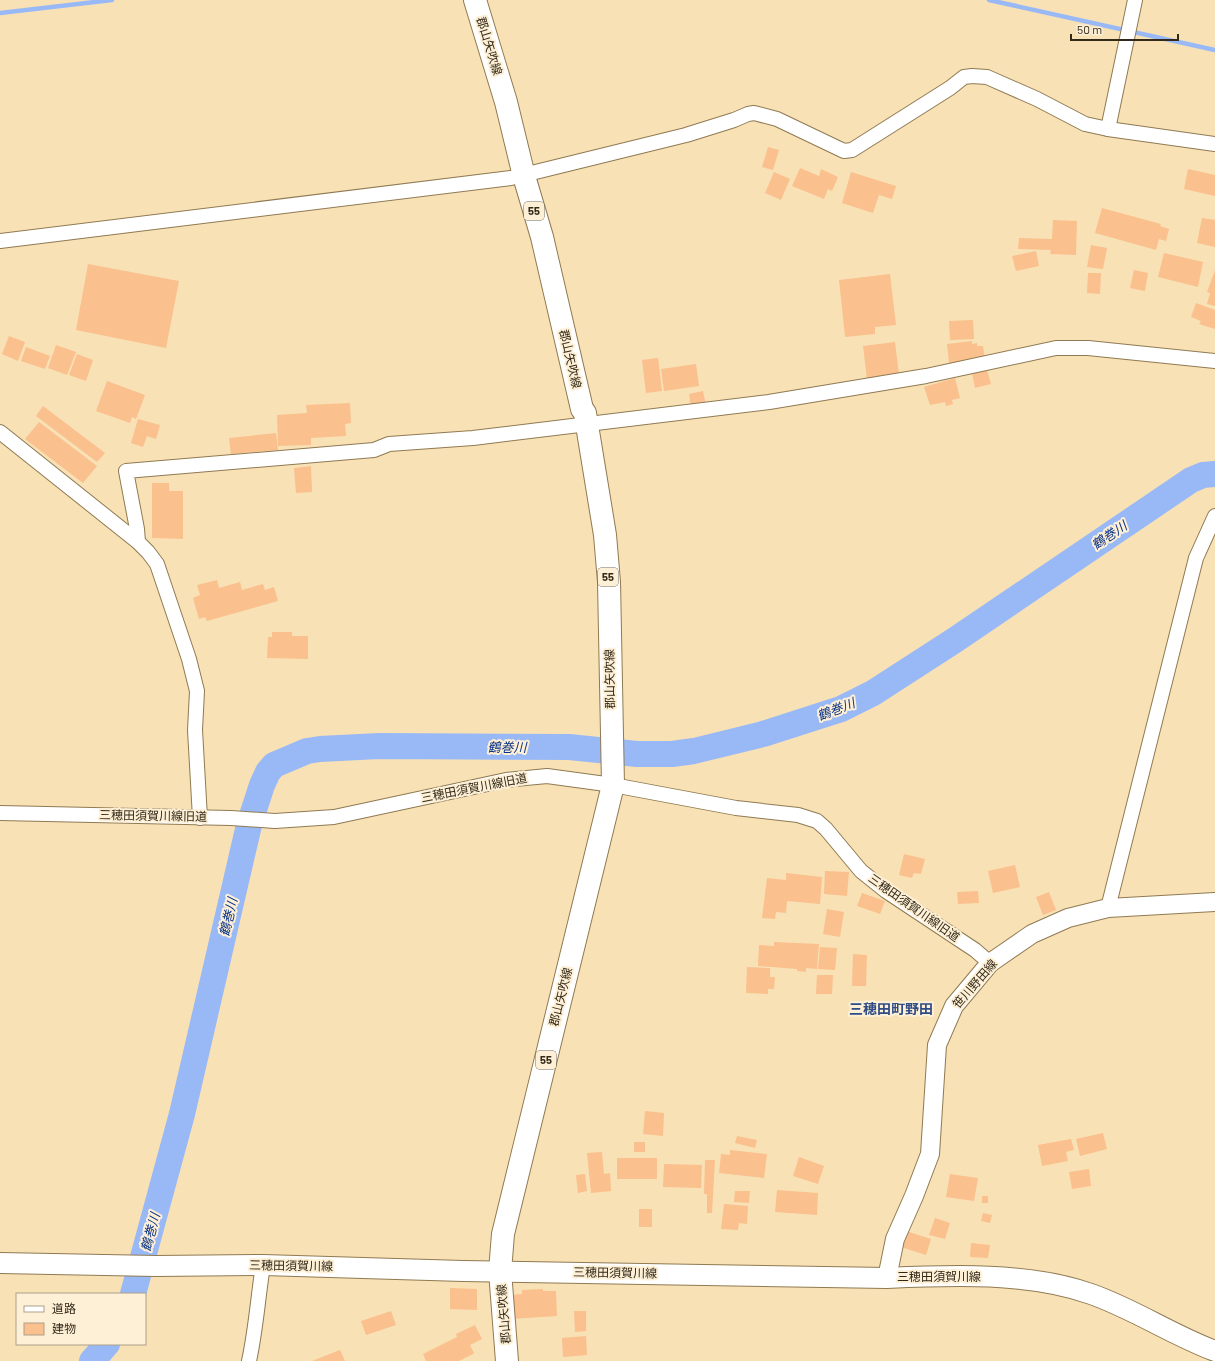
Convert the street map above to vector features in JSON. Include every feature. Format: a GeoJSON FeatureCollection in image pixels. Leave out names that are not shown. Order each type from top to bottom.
{"type":"FeatureCollection","features":[{"type":"Feature","properties":{"kind":"main road","name":"郡山矢吹線"},"geometry":{"type":"LineString","coordinates":[[475,0],[506,102],[524,176],[542,237],[586,425],[605,535],[609,582],[613,785],[503,1234],[500,1271],[507,1361]]}},
{"type":"Feature","properties":{"kind":"main road","name":"三穂田須賀川線"},"geometry":{"type":"LineString","coordinates":[[0,1263],[119,1266],[264,1265],[887,1278],[922,1276],[990,1277],[1050,1283],[1090,1293],[1153,1322],[1181,1337],[1215,1351]]}},
{"type":"Feature","properties":{"kind":"street"},"geometry":{"type":"LineString","coordinates":[[1108,129],[1135,0]]}},
{"type":"Feature","properties":{"kind":"street"},"geometry":{"type":"LineString","coordinates":[[0,241],[524,176],[686,135],[748,114],[777,119],[831,146],[844,151],[852,150],[950,88],[964,77],[972,76],[987,77],[997,80],[1085,124],[1108,129],[1215,144]]}},
{"type":"Feature","properties":{"kind":"street"},"geometry":{"type":"LineString","coordinates":[[138,542],[126,471],[374,450],[389,444],[473,438],[769,402],[903,381],[1056,348],[1088,348],[1215,361]]}},
{"type":"Feature","properties":{"kind":"street"},"geometry":{"type":"LineString","coordinates":[[0,432],[138,542],[157,564],[194,676],[197,691],[195,730],[200,818]]}},
{"type":"Feature","properties":{"kind":"street"},"geometry":{"type":"LineString","coordinates":[[1108,908],[1196,558],[1215,516]]}},
{"type":"Feature","properties":{"kind":"street","name":"三穂田須賀川線旧道"},"geometry":{"type":"LineString","coordinates":[[0,813],[231,818],[275,821],[334,817],[506,780],[547,776],[613,785],[736,808],[798,815],[817,821],[826,829],[861,871],[886,891],[975,950],[990,963]]}},
{"type":"Feature","properties":{"kind":"street","name":"笹川野田線"},"geometry":{"type":"LineString","coordinates":[[887,1278],[896,1239],[930,1154],[937,1045],[954,1006],[990,963],[1032,934],[1068,918],[1108,908],[1215,902]]}},
{"type":"Feature","properties":{"kind":"street"},"geometry":{"type":"LineString","coordinates":[[249,1361],[264,1265]]}},
{"type":"Feature","properties":{"kind":"building"},"geometry":{"type":"Polygon","coordinates":[[[768,147],[779,150],[773,170],[762,167],[768,147]]]}},
{"type":"Feature","properties":{"kind":"building"},"geometry":{"type":"Polygon","coordinates":[[[800,168],[819,176],[821,169],[838,177],[832,191],[828,189],[824,199],[792,186],[800,168]]]}},
{"type":"Feature","properties":{"kind":"building"},"geometry":{"type":"Polygon","coordinates":[[[1188,169],[1215,175],[1215,196],[1184,189],[1188,169]]]}},
{"type":"Feature","properties":{"kind":"building"},"geometry":{"type":"Polygon","coordinates":[[[774,172],[790,179],[781,200],[765,193],[774,172]]]}},
{"type":"Feature","properties":{"kind":"building"},"geometry":{"type":"Polygon","coordinates":[[[851,172],[896,186],[892,199],[879,195],[873,213],[842,203],[851,172]]]}},
{"type":"Feature","properties":{"kind":"building"},"geometry":{"type":"Polygon","coordinates":[[[1102,208],[1161,224],[1160,226],[1169,229],[1166,241],[1159,239],[1156,250],[1095,233],[1102,208]]]}},
{"type":"Feature","properties":{"kind":"building"},"geometry":{"type":"Polygon","coordinates":[[[1202,218],[1215,220],[1215,247],[1197,243],[1202,218]]]}},
{"type":"Feature","properties":{"kind":"building"},"geometry":{"type":"Polygon","coordinates":[[[1053,220],[1077,221],[1076,255],[1050,254],[1051,250],[1018,249],[1019,238],[1052,239],[1053,220]]]}},
{"type":"Feature","properties":{"kind":"building"},"geometry":{"type":"Polygon","coordinates":[[[1091,245],[1107,248],[1103,269],[1087,267],[1091,245]]]}},
{"type":"Feature","properties":{"kind":"building"},"geometry":{"type":"Polygon","coordinates":[[[1036,251],[1039,266],[1016,271],[1012,256],[1036,251]]]}},
{"type":"Feature","properties":{"kind":"building"},"geometry":{"type":"Polygon","coordinates":[[[1164,253],[1203,262],[1198,287],[1158,277],[1164,253]]]}},
{"type":"Feature","properties":{"kind":"building"},"geometry":{"type":"Polygon","coordinates":[[[88,264],[179,281],[166,348],[76,330],[88,264]]]}},
{"type":"Feature","properties":{"kind":"building"},"geometry":{"type":"Polygon","coordinates":[[[1134,270],[1148,273],[1145,291],[1130,288],[1134,270]]]}},
{"type":"Feature","properties":{"kind":"building"},"geometry":{"type":"Polygon","coordinates":[[[1215,270],[1215,306],[1207,304],[1210,293],[1207,292],[1215,270]]]}},
{"type":"Feature","properties":{"kind":"building"},"geometry":{"type":"Polygon","coordinates":[[[1088,273],[1101,273],[1100,294],[1087,293],[1088,273]]]}},
{"type":"Feature","properties":{"kind":"building"},"geometry":{"type":"Polygon","coordinates":[[[890,274],[896,325],[875,327],[875,334],[845,337],[839,280],[890,274]]]}},
{"type":"Feature","properties":{"kind":"building"},"geometry":{"type":"Polygon","coordinates":[[[1196,303],[1215,310],[1215,329],[1199,324],[1201,321],[1191,317],[1196,303]]]}},
{"type":"Feature","properties":{"kind":"building"},"geometry":{"type":"Polygon","coordinates":[[[973,320],[974,339],[950,340],[949,321],[973,320]]]}},
{"type":"Feature","properties":{"kind":"building"},"geometry":{"type":"Polygon","coordinates":[[[9,336],[25,342],[18,361],[2,354],[9,336]]]}},
{"type":"Feature","properties":{"kind":"building"},"geometry":{"type":"Polygon","coordinates":[[[972,341],[972,344],[977,343],[977,346],[983,346],[985,360],[949,363],[947,344],[972,341]]]}},
{"type":"Feature","properties":{"kind":"building"},"geometry":{"type":"Polygon","coordinates":[[[895,342],[899,375],[867,379],[863,346],[895,342]]]}},
{"type":"Feature","properties":{"kind":"building"},"geometry":{"type":"Polygon","coordinates":[[[56,345],[76,352],[67,375],[48,368],[56,345]]]}},
{"type":"Feature","properties":{"kind":"building"},"geometry":{"type":"Polygon","coordinates":[[[26,347],[50,356],[45,369],[21,361],[26,347]]]}},
{"type":"Feature","properties":{"kind":"building"},"geometry":{"type":"Polygon","coordinates":[[[77,354],[93,360],[86,381],[69,375],[77,354]]]}},
{"type":"Feature","properties":{"kind":"building"},"geometry":{"type":"Polygon","coordinates":[[[658,358],[662,391],[646,393],[642,360],[658,358]]]}},
{"type":"Feature","properties":{"kind":"building"},"geometry":{"type":"Polygon","coordinates":[[[696,364],[699,386],[664,391],[661,369],[696,364]]]}},
{"type":"Feature","properties":{"kind":"building"},"geometry":{"type":"Polygon","coordinates":[[[987,370],[991,384],[975,388],[972,373],[987,370]]]}},
{"type":"Feature","properties":{"kind":"building"},"geometry":{"type":"Polygon","coordinates":[[[955,378],[960,398],[952,400],[953,404],[946,406],[945,402],[930,405],[924,387],[955,378]]]}},
{"type":"Feature","properties":{"kind":"building"},"geometry":{"type":"Polygon","coordinates":[[[107,381],[145,395],[136,419],[132,417],[130,423],[96,411],[107,381]]]}},
{"type":"Feature","properties":{"kind":"building"},"geometry":{"type":"Polygon","coordinates":[[[703,391],[706,406],[691,408],[689,394],[703,391]]]}},
{"type":"Feature","properties":{"kind":"building"},"geometry":{"type":"Polygon","coordinates":[[[350,403],[351,423],[345,424],[346,436],[311,438],[311,445],[278,446],[277,415],[307,413],[306,405],[350,403]]]}},
{"type":"Feature","properties":{"kind":"building"},"geometry":{"type":"Polygon","coordinates":[[[43,406],[105,453],[97,462],[36,416],[43,406]]]}},
{"type":"Feature","properties":{"kind":"building"},"geometry":{"type":"Polygon","coordinates":[[[138,419],[160,425],[156,439],[147,436],[143,447],[131,443],[138,419]]]}},
{"type":"Feature","properties":{"kind":"building"},"geometry":{"type":"Polygon","coordinates":[[[39,422],[97,466],[83,483],[25,439],[39,422]]]}},
{"type":"Feature","properties":{"kind":"building"},"geometry":{"type":"Polygon","coordinates":[[[276,433],[278,450],[231,454],[229,438],[276,433]]]}},
{"type":"Feature","properties":{"kind":"building"},"geometry":{"type":"Polygon","coordinates":[[[311,466],[312,492],[296,493],[294,468],[311,466]]]}},
{"type":"Feature","properties":{"kind":"building"},"geometry":{"type":"Polygon","coordinates":[[[152,483],[169,483],[169,491],[183,491],[183,539],[152,538],[152,483]]]}},
{"type":"Feature","properties":{"kind":"building"},"geometry":{"type":"Polygon","coordinates":[[[217,580],[219,588],[240,582],[242,590],[263,584],[265,590],[274,587],[278,601],[207,621],[205,617],[199,619],[193,598],[200,595],[197,585],[217,580]]]}},
{"type":"Feature","properties":{"kind":"building"},"geometry":{"type":"Polygon","coordinates":[[[272,632],[292,632],[292,636],[308,636],[308,659],[267,658],[268,637],[272,637],[272,632]]]}},
{"type":"Feature","properties":{"kind":"building"},"geometry":{"type":"Polygon","coordinates":[[[904,854],[925,859],[921,874],[914,873],[912,878],[899,875],[904,854]]]}},
{"type":"Feature","properties":{"kind":"building"},"geometry":{"type":"Polygon","coordinates":[[[1015,865],[1020,887],[993,893],[988,871],[1015,865]]]}},
{"type":"Feature","properties":{"kind":"building"},"geometry":{"type":"Polygon","coordinates":[[[825,871],[849,872],[847,896],[824,894],[825,871]]]}},
{"type":"Feature","properties":{"kind":"building"},"geometry":{"type":"Polygon","coordinates":[[[786,873],[822,877],[820,904],[787,901],[786,913],[776,912],[775,919],[762,918],[767,878],[786,880],[786,873]]]}},
{"type":"Feature","properties":{"kind":"building"},"geometry":{"type":"Polygon","coordinates":[[[978,891],[979,903],[958,904],[957,892],[978,891]]]}},
{"type":"Feature","properties":{"kind":"building"},"geometry":{"type":"Polygon","coordinates":[[[1049,892],[1056,910],[1043,915],[1036,897],[1049,892]]]}},
{"type":"Feature","properties":{"kind":"building"},"geometry":{"type":"Polygon","coordinates":[[[862,893],[885,901],[880,914],[857,906],[862,893]]]}},
{"type":"Feature","properties":{"kind":"building"},"geometry":{"type":"Polygon","coordinates":[[[827,909],[844,912],[840,937],[823,934],[827,909]]]}},
{"type":"Feature","properties":{"kind":"building"},"geometry":{"type":"Polygon","coordinates":[[[774,942],[819,944],[817,969],[806,968],[806,972],[797,971],[797,969],[758,966],[759,945],[774,946],[774,942]]]}},
{"type":"Feature","properties":{"kind":"building"},"geometry":{"type":"Polygon","coordinates":[[[820,947],[837,948],[835,970],[818,969],[820,947]]]}},
{"type":"Feature","properties":{"kind":"building"},"geometry":{"type":"Polygon","coordinates":[[[853,954],[867,955],[866,986],[852,986],[853,954]]]}},
{"type":"Feature","properties":{"kind":"building"},"geometry":{"type":"Polygon","coordinates":[[[747,967],[770,968],[770,977],[775,977],[774,989],[768,989],[768,994],[746,993],[747,967]]]}},
{"type":"Feature","properties":{"kind":"building"},"geometry":{"type":"Polygon","coordinates":[[[817,975],[833,975],[832,994],[816,994],[817,975]]]}},
{"type":"Feature","properties":{"kind":"building"},"geometry":{"type":"Polygon","coordinates":[[[645,1111],[664,1113],[663,1136],[643,1134],[645,1111]]]}},
{"type":"Feature","properties":{"kind":"building"},"geometry":{"type":"Polygon","coordinates":[[[1103,1133],[1107,1149],[1080,1156],[1076,1139],[1103,1133]]]}},
{"type":"Feature","properties":{"kind":"building"},"geometry":{"type":"Polygon","coordinates":[[[737,1136],[757,1140],[755,1148],[735,1143],[737,1136]]]}},
{"type":"Feature","properties":{"kind":"building"},"geometry":{"type":"Polygon","coordinates":[[[1071,1139],[1074,1150],[1066,1152],[1068,1161],[1042,1166],[1038,1145],[1071,1139]]]}},
{"type":"Feature","properties":{"kind":"building"},"geometry":{"type":"Polygon","coordinates":[[[634,1142],[645,1142],[645,1152],[634,1152],[634,1142]]]}},
{"type":"Feature","properties":{"kind":"building"},"geometry":{"type":"Polygon","coordinates":[[[730,1150],[767,1154],[764,1178],[719,1173],[721,1154],[730,1155],[730,1150]]]}},
{"type":"Feature","properties":{"kind":"building"},"geometry":{"type":"Polygon","coordinates":[[[602,1152],[604,1174],[610,1173],[611,1191],[591,1193],[587,1153],[602,1152]]]}},
{"type":"Feature","properties":{"kind":"building"},"geometry":{"type":"Polygon","coordinates":[[[799,1157],[824,1166],[818,1184],[793,1176],[799,1157]]]}},
{"type":"Feature","properties":{"kind":"building"},"geometry":{"type":"Polygon","coordinates":[[[617,1158],[657,1158],[657,1179],[617,1179],[617,1158]]]}},
{"type":"Feature","properties":{"kind":"building"},"geometry":{"type":"Polygon","coordinates":[[[705,1160],[715,1160],[712,1213],[707,1213],[707,1194],[704,1194],[705,1160]]]}},
{"type":"Feature","properties":{"kind":"building"},"geometry":{"type":"Polygon","coordinates":[[[664,1164],[702,1165],[701,1188],[663,1187],[664,1164]]]}},
{"type":"Feature","properties":{"kind":"building"},"geometry":{"type":"Polygon","coordinates":[[[1089,1169],[1091,1186],[1072,1189],[1069,1172],[1089,1169]]]}},
{"type":"Feature","properties":{"kind":"building"},"geometry":{"type":"Polygon","coordinates":[[[585,1174],[587,1191],[578,1193],[576,1175],[585,1174]]]}},
{"type":"Feature","properties":{"kind":"building"},"geometry":{"type":"Polygon","coordinates":[[[950,1174],[978,1178],[974,1201],[946,1197],[950,1174]]]}},
{"type":"Feature","properties":{"kind":"building"},"geometry":{"type":"Polygon","coordinates":[[[777,1190],[818,1193],[817,1215],[775,1212],[777,1190]]]}},
{"type":"Feature","properties":{"kind":"building"},"geometry":{"type":"Polygon","coordinates":[[[735,1191],[750,1191],[749,1203],[734,1202],[735,1191]]]}},
{"type":"Feature","properties":{"kind":"building"},"geometry":{"type":"Polygon","coordinates":[[[982,1196],[988,1196],[988,1203],[982,1203],[982,1196]]]}},
{"type":"Feature","properties":{"kind":"building"},"geometry":{"type":"Polygon","coordinates":[[[724,1204],[748,1206],[747,1224],[739,1223],[738,1230],[721,1229],[724,1204]]]}},
{"type":"Feature","properties":{"kind":"building"},"geometry":{"type":"Polygon","coordinates":[[[639,1209],[652,1209],[652,1227],[639,1227],[639,1209]]]}},
{"type":"Feature","properties":{"kind":"building"},"geometry":{"type":"Polygon","coordinates":[[[983,1213],[992,1215],[990,1223],[981,1221],[983,1213]]]}},
{"type":"Feature","properties":{"kind":"building"},"geometry":{"type":"Polygon","coordinates":[[[935,1218],[950,1223],[945,1239],[929,1235],[935,1218]]]}},
{"type":"Feature","properties":{"kind":"building"},"geometry":{"type":"Polygon","coordinates":[[[906,1231],[931,1239],[926,1255],[901,1247],[906,1231]]]}},
{"type":"Feature","properties":{"kind":"building"},"geometry":{"type":"Polygon","coordinates":[[[971,1243],[990,1245],[988,1258],[970,1257],[971,1243]]]}},
{"type":"Feature","properties":{"kind":"building"},"geometry":{"type":"Polygon","coordinates":[[[450,1288],[477,1289],[477,1310],[450,1309],[450,1288]]]}},
{"type":"Feature","properties":{"kind":"building"},"geometry":{"type":"Polygon","coordinates":[[[543,1289],[543,1291],[556,1291],[557,1316],[511,1319],[510,1295],[522,1294],[522,1290],[543,1289]]]}},
{"type":"Feature","properties":{"kind":"building"},"geometry":{"type":"Polygon","coordinates":[[[391,1311],[396,1325],[366,1335],[361,1321],[391,1311]]]}},
{"type":"Feature","properties":{"kind":"building"},"geometry":{"type":"Polygon","coordinates":[[[574,1311],[586,1311],[586,1331],[575,1332],[574,1311]]]}},
{"type":"Feature","properties":{"kind":"building"},"geometry":{"type":"Polygon","coordinates":[[[475,1325],[482,1339],[470,1345],[474,1353],[473,1354],[459,1361],[426,1361],[423,1354],[457,1337],[456,1334],[475,1325]]]}},
{"type":"Feature","properties":{"kind":"building"},"geometry":{"type":"Polygon","coordinates":[[[586,1336],[587,1355],[563,1357],[562,1338],[586,1336]]]}},
{"type":"Feature","properties":{"kind":"building"},"geometry":{"type":"Polygon","coordinates":[[[340,1350],[345,1361],[312,1361],[340,1350]]]}},
{"type":"Feature","properties":{"kind":"waterway"},"geometry":{"type":"LineString","coordinates":[[0,13],[112,0]]}},
{"type":"Feature","properties":{"kind":"waterway"},"geometry":{"type":"LineString","coordinates":[[989,0],[1215,50]]}},
{"type":"Feature","properties":{"kind":"waterway","name":"鶴巻川"},"geometry":{"type":"LineString","coordinates":[[133,1293],[182,1114],[249,825],[262,785],[268,772],[274,765],[307,751],[379,746],[569,747],[637,754],[672,754],[694,751],[763,734],[841,709],[873,693],[955,640],[1191,480],[1203,475],[1215,474]]}},
{"type":"Feature","properties":{"kind":"waterway","name":"鶴巻川"},"geometry":{"type":"LineString","coordinates":[[92,1361],[106,1345]]}},
{"type":"Feature","properties":{"kind":"district","name":"三穂田町野田"},"geometry":{"type":"Point","coordinates":[891,1009]}}]}
